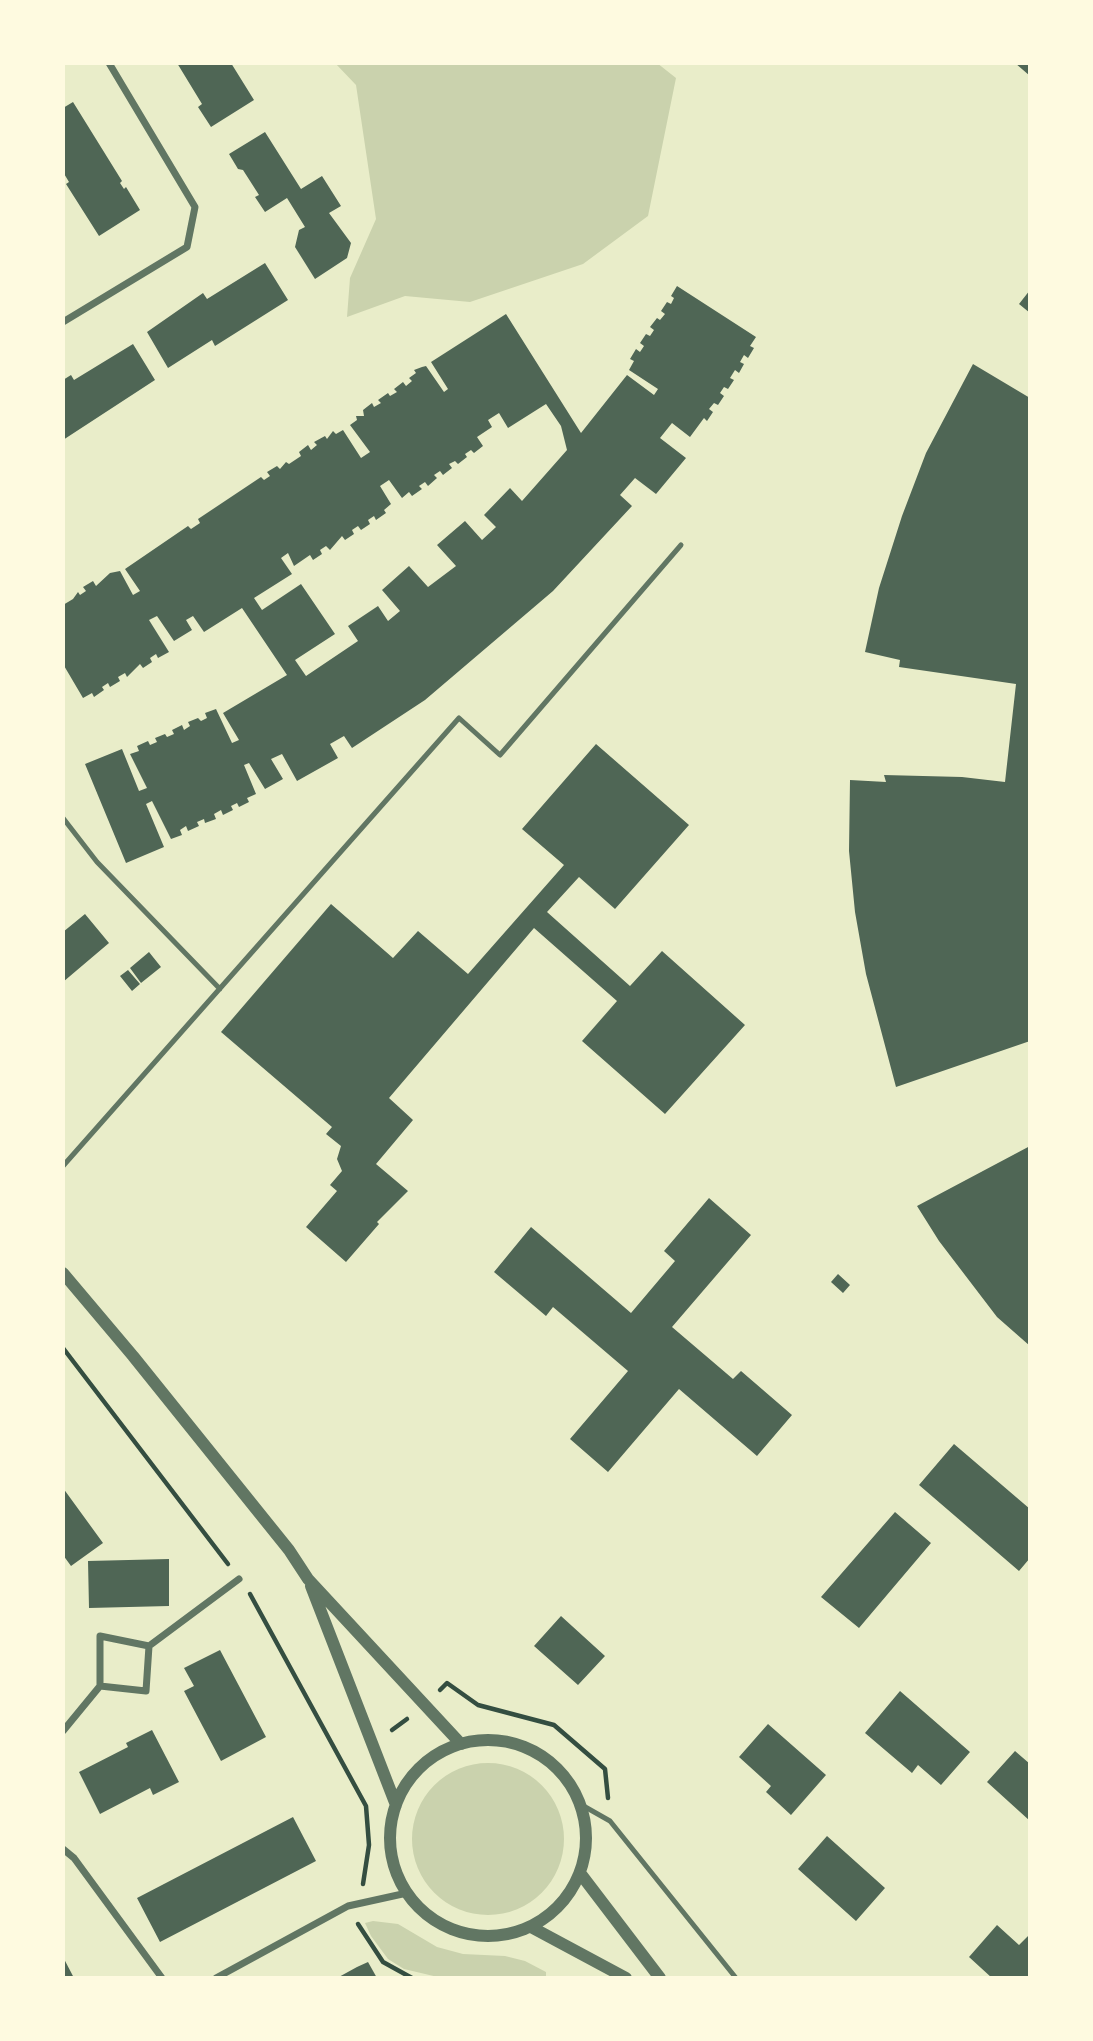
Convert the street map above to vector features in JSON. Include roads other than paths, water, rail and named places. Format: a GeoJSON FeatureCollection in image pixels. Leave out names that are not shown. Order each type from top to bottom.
{"type":"FeatureCollection","features":[{"type":"Feature","properties":{"kind":"street"},"geometry":{"type":"LineString","coordinates":[[63,322],[187,247],[195,207],[109,63]]}},
{"type":"Feature","properties":{"kind":"street"},"geometry":{"type":"LineString","coordinates":[[63,1273],[177,1410],[308,1579],[461,1744]]}},
{"type":"Feature","properties":{"kind":"street"},"geometry":{"type":"LineString","coordinates":[[63,1731],[100,1686],[100,1636],[149,1646],[239,1579]]}},
{"type":"Feature","properties":{"kind":"street"},"geometry":{"type":"LineString","coordinates":[[308,1579],[396,1805]]}},
{"type":"Feature","properties":{"kind":"street"},"geometry":{"type":"LineString","coordinates":[[100,1686],[146,1691],[149,1646]]}},
{"type":"Feature","properties":{"kind":"street"},"geometry":{"type":"LineString","coordinates":[[484,1740],[507,1742],[539,1754],[563,1774],[580,1804],[587,1840],[580,1873],[570,1892],[554,1911],[531,1927],[490,1936],[456,1931],[430,1917],[407,1893],[392,1856],[390,1838],[396,1805],[421,1767],[442,1752],[461,1744],[484,1740]]}},
{"type":"Feature","properties":{"kind":"street"},"geometry":{"type":"LineString","coordinates":[[63,1849],[74,1858],[162,1978]]}},
{"type":"Feature","properties":{"kind":"street"},"geometry":{"type":"LineString","coordinates":[[580,1873],[660,1978]]}},
{"type":"Feature","properties":{"kind":"street"},"geometry":{"type":"LineString","coordinates":[[216,1978],[348,1906],[407,1893]]}},
{"type":"Feature","properties":{"kind":"street"},"geometry":{"type":"LineString","coordinates":[[531,1927],[626,1978]]}},
{"type":"Feature","properties":{"kind":"lane"},"geometry":{"type":"LineString","coordinates":[[63,1166],[459,718],[500,755],[681,545]]}},
{"type":"Feature","properties":{"kind":"lane"},"geometry":{"type":"LineString","coordinates":[[63,818],[97,862],[219,989]]}},
{"type":"Feature","properties":{"kind":"lane"},"geometry":{"type":"LineString","coordinates":[[580,1804],[610,1821],[736,1978]]}}]}
